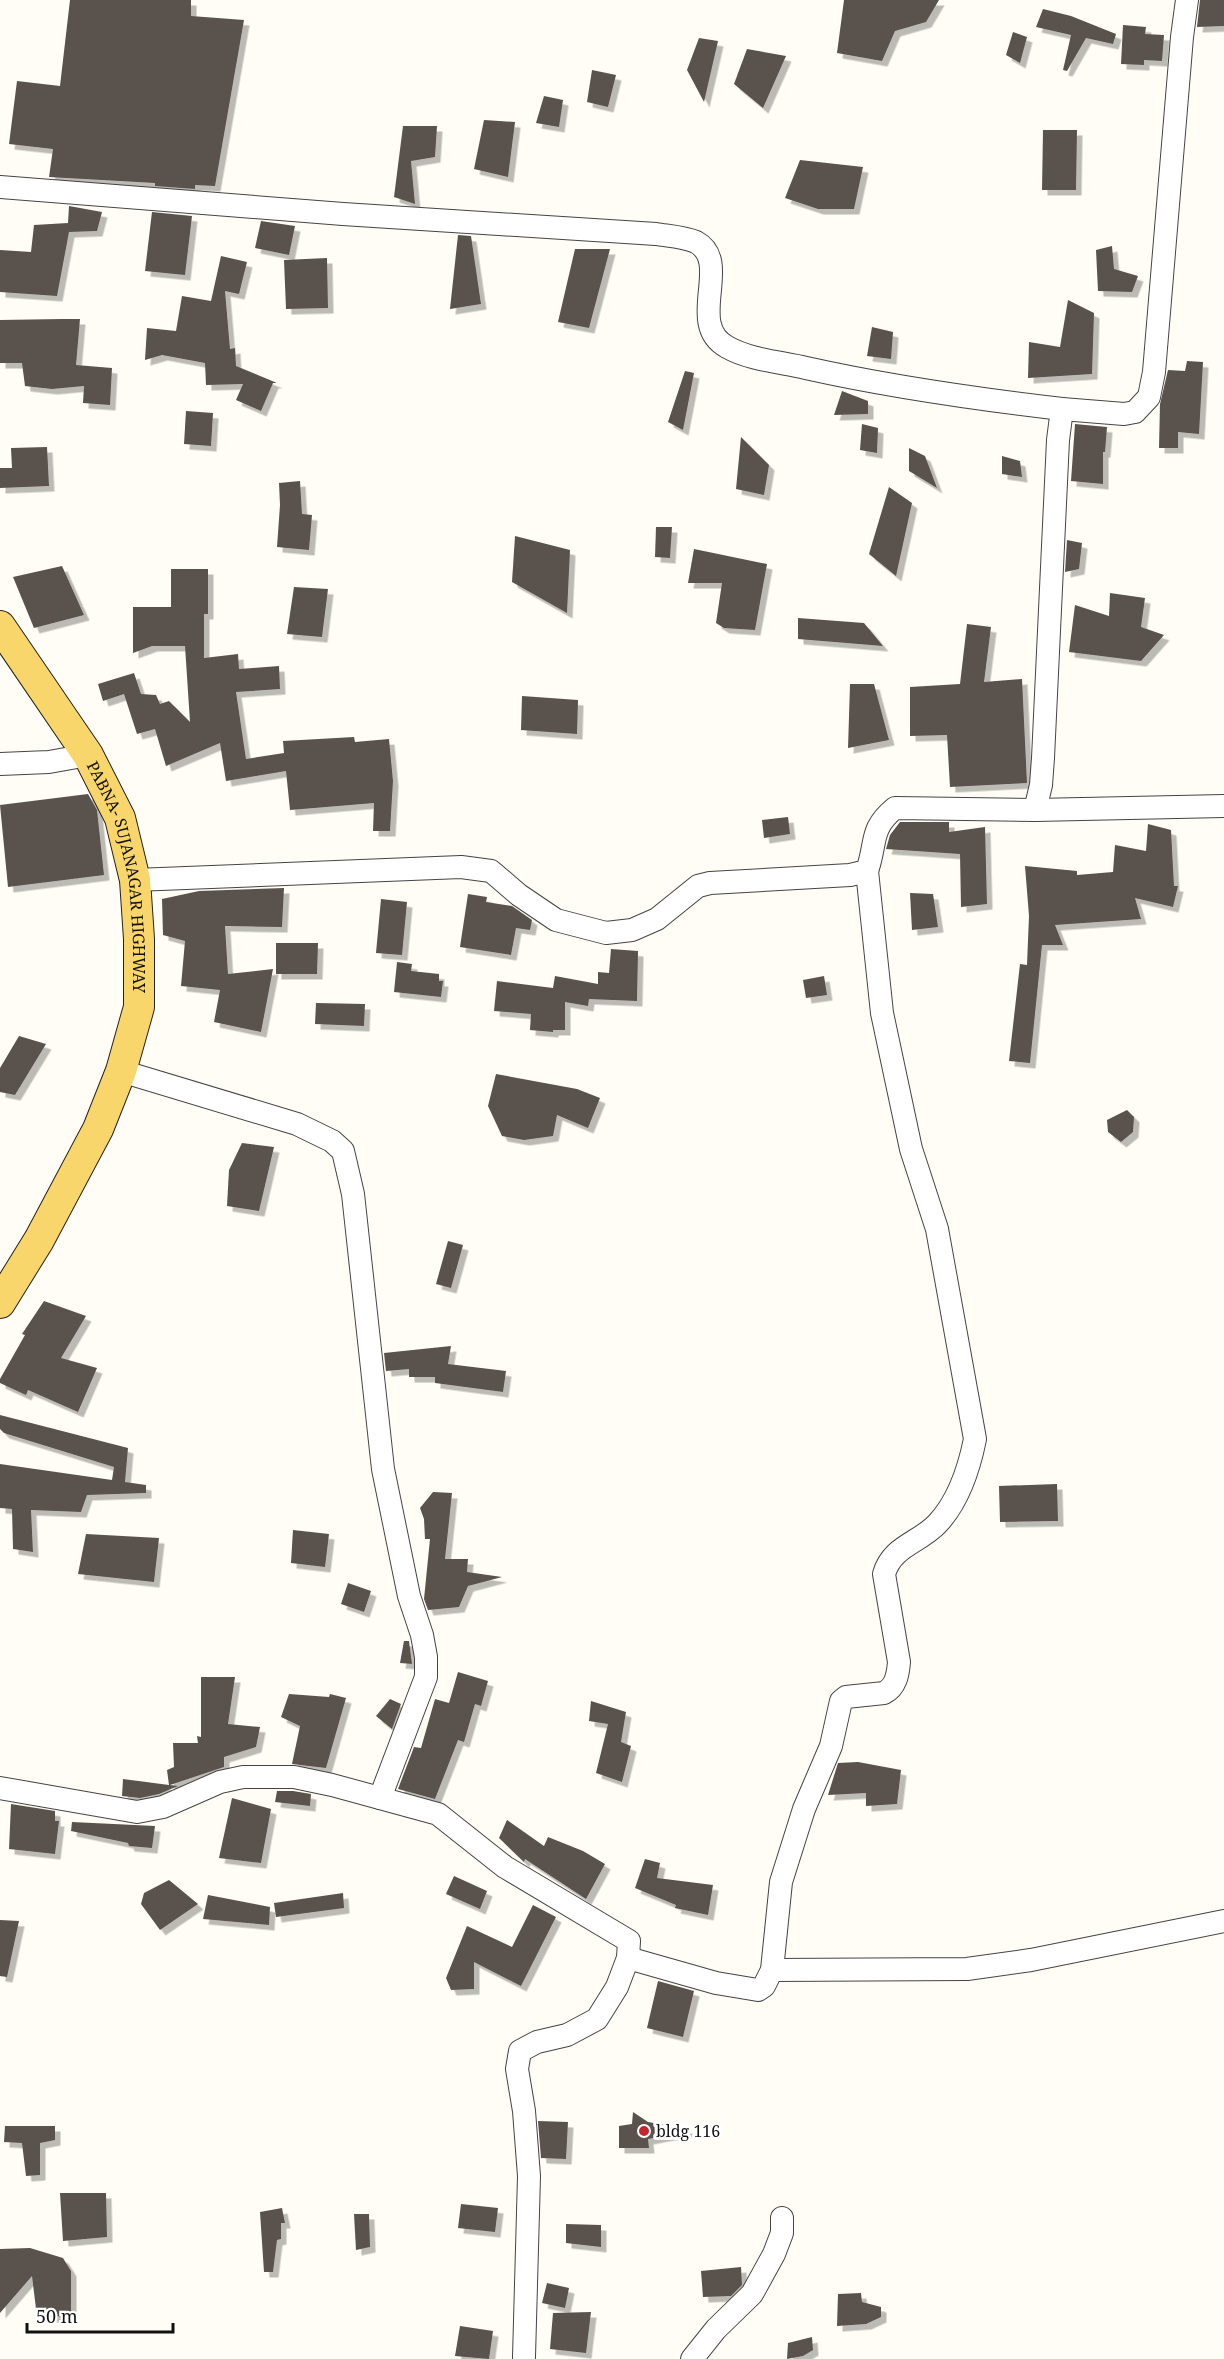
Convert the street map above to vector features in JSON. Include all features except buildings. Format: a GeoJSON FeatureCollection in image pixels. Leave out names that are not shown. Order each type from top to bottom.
{"type":"FeatureCollection","features":[{"type":"Feature","properties":{"kind":"main road","name":"PABNA- SUJANAGAR HIGHWAY"},"geometry":{"type":"LineString","coordinates":[[0,626],[88,755],[120,818],[135,880],[140,939],[139,1007],[121,1071],[98,1129],[39,1240],[0,1303]]}},
{"type":"Feature","properties":{"kind":"street"},"geometry":{"type":"LineString","coordinates":[[0,187],[343,214],[656,234],[694,241],[706,250],[710,262],[708,321],[715,337],[726,347],[747,355],[872,383],[978,399],[1124,414],[1135,412],[1149,398],[1154,372],[1187,0]]}},
{"type":"Feature","properties":{"kind":"street"},"geometry":{"type":"LineString","coordinates":[[1035,810],[1041,785],[1043,758],[1058,440],[1062,409]]}},
{"type":"Feature","properties":{"kind":"street"},"geometry":{"type":"LineString","coordinates":[[0,765],[49,762],[88,755]]}},
{"type":"Feature","properties":{"kind":"street"},"geometry":{"type":"LineString","coordinates":[[627,1958],[716,1983],[758,1990],[764,1986],[772,1970],[781,1882],[804,1809],[831,1746],[841,1701],[846,1697],[884,1693],[898,1677],[899,1662],[884,1574],[887,1563],[894,1554],[936,1525],[953,1503],[969,1468],[975,1439],[937,1229],[911,1149],[882,1012],[867,871],[872,857],[875,834],[881,819],[896,808],[1035,810],[1224,806]]}},
{"type":"Feature","properties":{"kind":"street"},"geometry":{"type":"LineString","coordinates":[[135,880],[461,867],[491,871],[519,895],[555,920],[606,933],[632,930],[657,919],[698,886],[710,883],[850,875],[867,871]]}},
{"type":"Feature","properties":{"kind":"street"},"geometry":{"type":"LineString","coordinates":[[121,1071],[297,1124],[332,1141],[344,1151],[353,1194],[382,1469],[409,1596],[422,1635],[426,1657],[426,1677],[380,1798]]}},
{"type":"Feature","properties":{"kind":"street"},"geometry":{"type":"LineString","coordinates":[[0,1788],[137,1812],[163,1807],[220,1782],[243,1778],[294,1777],[438,1814],[505,1868],[629,1941],[627,1958],[617,1987],[597,2019],[567,2035],[537,2042],[520,2051],[517,2069],[524,2111],[529,2176],[525,2359]]}},
{"type":"Feature","properties":{"kind":"street"},"geometry":{"type":"LineString","coordinates":[[772,1970],[967,1969],[1031,1960],[1224,1921]]}},
{"type":"Feature","properties":{"kind":"street"},"geometry":{"type":"LineString","coordinates":[[692,2359],[716,2329],[752,2294],[774,2254],[782,2233],[782,2218]]}},
{"type":"Feature","properties":{"kind":"place","name":"bldg 116"},"geometry":{"type":"Point","coordinates":[644,2131]}}]}
